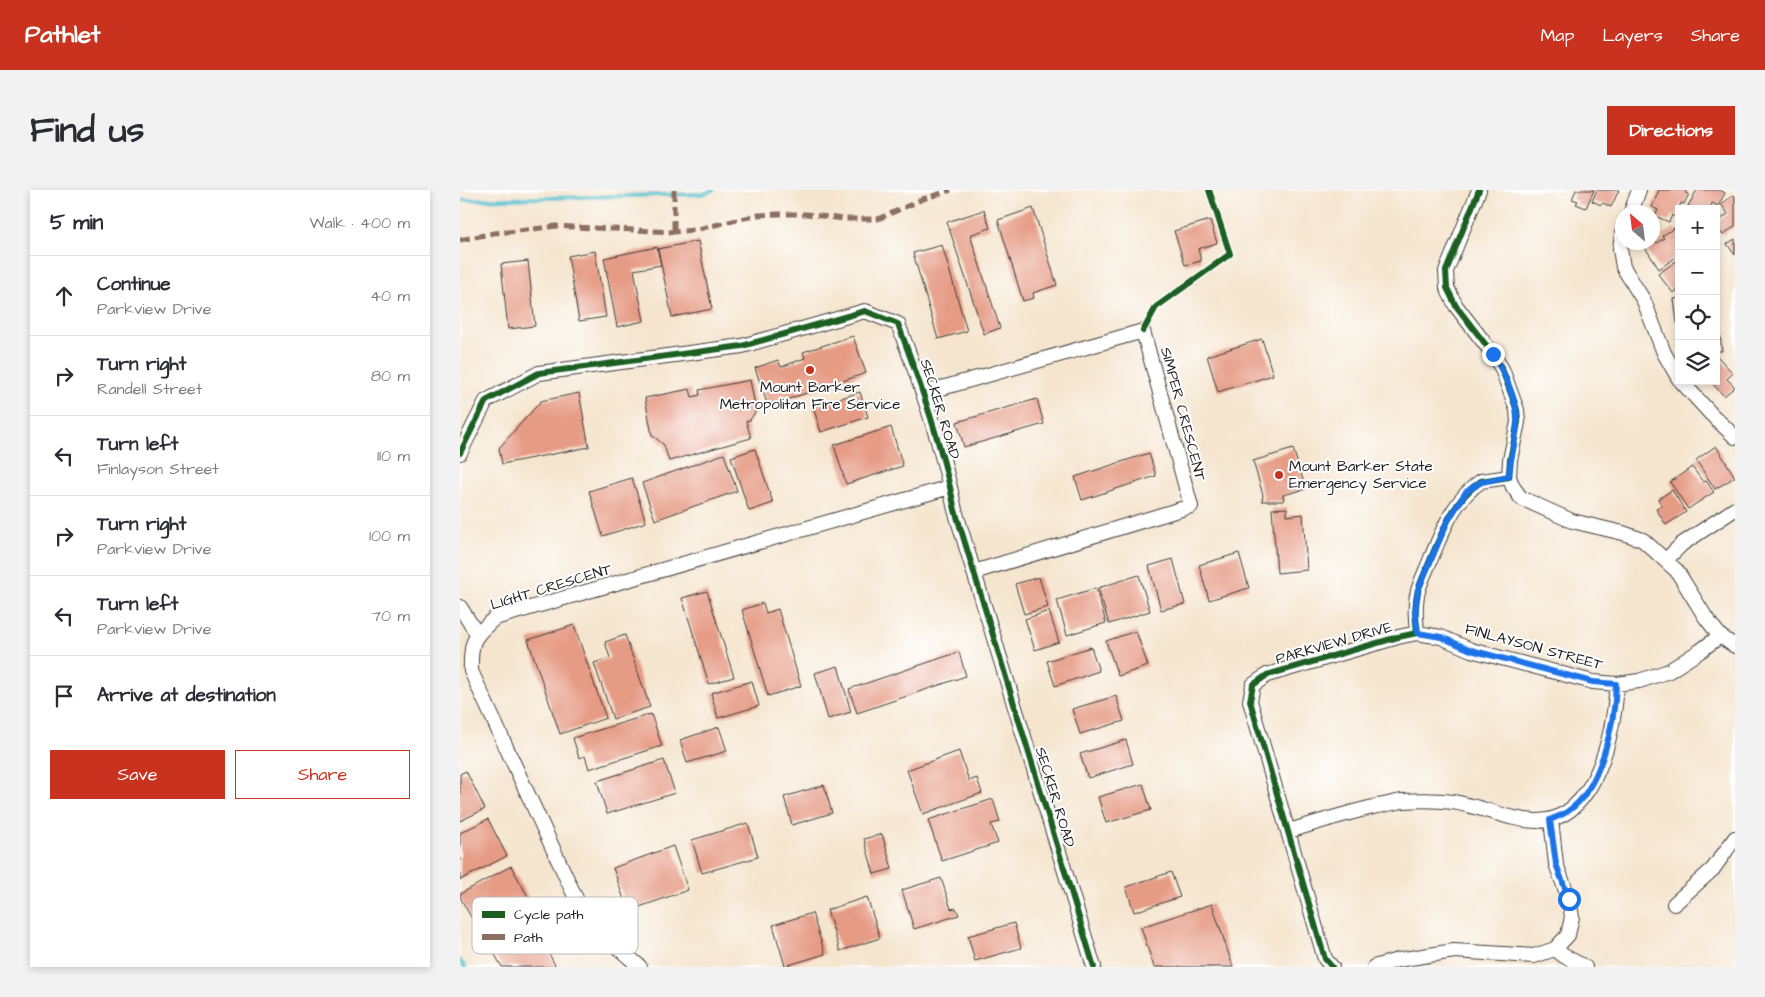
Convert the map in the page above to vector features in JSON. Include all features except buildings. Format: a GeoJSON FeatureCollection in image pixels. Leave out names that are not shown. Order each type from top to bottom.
{"type":"FeatureCollection","features":[{"type":"Feature","properties":{"kind":"street"},"geometry":{"type":"LineString","coordinates":[[1480,190],[1446,271],[1447,288],[1456,306],[1493,354],[1502,369],[1517,410],[1518,422],[1510,460],[1509,476],[1513,487],[1521,498],[1572,521],[1623,533],[1643,540],[1677,571],[1706,618],[1720,636],[1735,646]]}},
{"type":"Feature","properties":{"kind":"street"},"geometry":{"type":"LineString","coordinates":[[1634,205],[1639,190]]}},
{"type":"Feature","properties":{"kind":"street"},"geometry":{"type":"LineString","coordinates":[[1620,250],[1623,267],[1644,301],[1664,353],[1675,372]]}},
{"type":"Feature","properties":{"kind":"street","name":"SECKER ROAD"},"geometry":{"type":"LineString","coordinates":[[460,453],[486,401],[539,373],[742,346],[865,311],[898,324],[924,394],[955,510],[1094,967]]}},
{"type":"Feature","properties":{"kind":"street","name":"SIMPER CRESCENT"},"geometry":{"type":"LineString","coordinates":[[924,394],[1143,331],[1191,506],[974,572]]}},
{"type":"Feature","properties":{"kind":"street"},"geometry":{"type":"LineString","coordinates":[[1684,385],[1735,437]]}},
{"type":"Feature","properties":{"kind":"street"},"geometry":{"type":"LineString","coordinates":[[1418,633],[1415,612],[1418,590],[1447,522],[1466,492],[1481,482],[1509,476]]}},
{"type":"Feature","properties":{"kind":"street","name":"LIGHT CRESCENT"},"geometry":{"type":"LineString","coordinates":[[477,634],[495,618],[950,487]]}},
{"type":"Feature","properties":{"kind":"street"},"geometry":{"type":"LineString","coordinates":[[1666,560],[1682,544],[1735,509]]}},
{"type":"Feature","properties":{"kind":"street"},"geometry":{"type":"LineString","coordinates":[[460,607],[477,634],[470,653],[471,671],[575,897]]}},
{"type":"Feature","properties":{"kind":"street","name":"FINLAYSON STREET"},"geometry":{"type":"LineString","coordinates":[[1418,633],[1441,637],[1471,650],[1593,682],[1616,684],[1639,681],[1669,670],[1720,636]]}},
{"type":"Feature","properties":{"kind":"street","name":"PARKVIEW DRIVE"},"geometry":{"type":"LineString","coordinates":[[1332,967],[1325,959],[1250,701],[1252,685],[1267,675],[1398,637],[1418,633]]}},
{"type":"Feature","properties":{"kind":"street"},"geometry":{"type":"LineString","coordinates":[[1289,831],[1357,810],[1402,801],[1452,802],[1519,818],[1537,821],[1550,820],[1569,811],[1585,795],[1602,762],[1615,709],[1616,684]]}},
{"type":"Feature","properties":{"kind":"street"},"geometry":{"type":"LineString","coordinates":[[1374,967],[1398,960],[1454,951],[1534,956],[1555,949],[1568,935],[1572,917],[1569,899],[1556,864],[1550,820]]}},
{"type":"Feature","properties":{"kind":"street"},"geometry":{"type":"LineString","coordinates":[[1674,904],[1713,869],[1735,838]]}},
{"type":"Feature","properties":{"kind":"street"},"geometry":{"type":"LineString","coordinates":[[1555,949],[1585,967]]}},
{"type":"Feature","properties":{"kind":"street"},"geometry":{"type":"LineString","coordinates":[[625,954],[640,967]]}},
{"type":"Feature","properties":{"kind":"waterway"},"geometry":{"type":"LineString","coordinates":[[460,200],[703,194],[713,190]]}},
{"type":"Feature","properties":{"kind":"waterway"},"geometry":{"type":"LineString","coordinates":[[460,961],[465,967]]}},
{"type":"Feature","properties":{"kind":"marked path"},"geometry":{"type":"LineString","coordinates":[[674,190],[674,232]]}},
{"type":"Feature","properties":{"kind":"marked path"},"geometry":{"type":"LineString","coordinates":[[460,240],[494,233],[556,226],[674,232],[694,230],[758,215],[807,214],[843,219],[878,219],[923,199],[951,190]]}},
{"type":"Feature","properties":{"kind":"cycle path"},"geometry":{"type":"LineString","coordinates":[[1143,331],[1156,307],[1230,254],[1209,190]]}},
{"type":"Feature","properties":{"kind":"cycle path"},"geometry":{"type":"LineString","coordinates":[[1332,967],[1325,959],[1250,701],[1253,685],[1267,675],[1417,633],[1416,607],[1418,591],[1450,516],[1463,497],[1481,481],[1509,477],[1510,460],[1518,422],[1517,410],[1502,369],[1493,354],[1456,306],[1447,288],[1446,271],[1479,190]]}},
{"type":"Feature","properties":{"kind":"cycle path"},"geometry":{"type":"LineString","coordinates":[[460,453],[486,401],[539,373],[742,346],[865,311],[898,324],[930,416],[955,510],[1094,967]]}},
{"type":"Feature","properties":{"kind":"place","name":"Mount Barker Metropolitan Fire Service"},"geometry":{"type":"Point","coordinates":[810,370]}},
{"type":"Feature","properties":{"kind":"place","name":"Mount Barker State Emergency Service"},"geometry":{"type":"Point","coordinates":[1279,475]}},
{"type":"Feature","properties":{"kind":"route"},"geometry":{"type":"LineString","coordinates":[[1493,354],[1502,369],[1517,410],[1518,422],[1510,460],[1509,476],[1481,482],[1466,492],[1447,522],[1418,590],[1415,612],[1418,633],[1441,637],[1471,650],[1593,682],[1616,684],[1615,709],[1602,762],[1585,795],[1569,811],[1550,820],[1556,864],[1569,899]]}}]}
